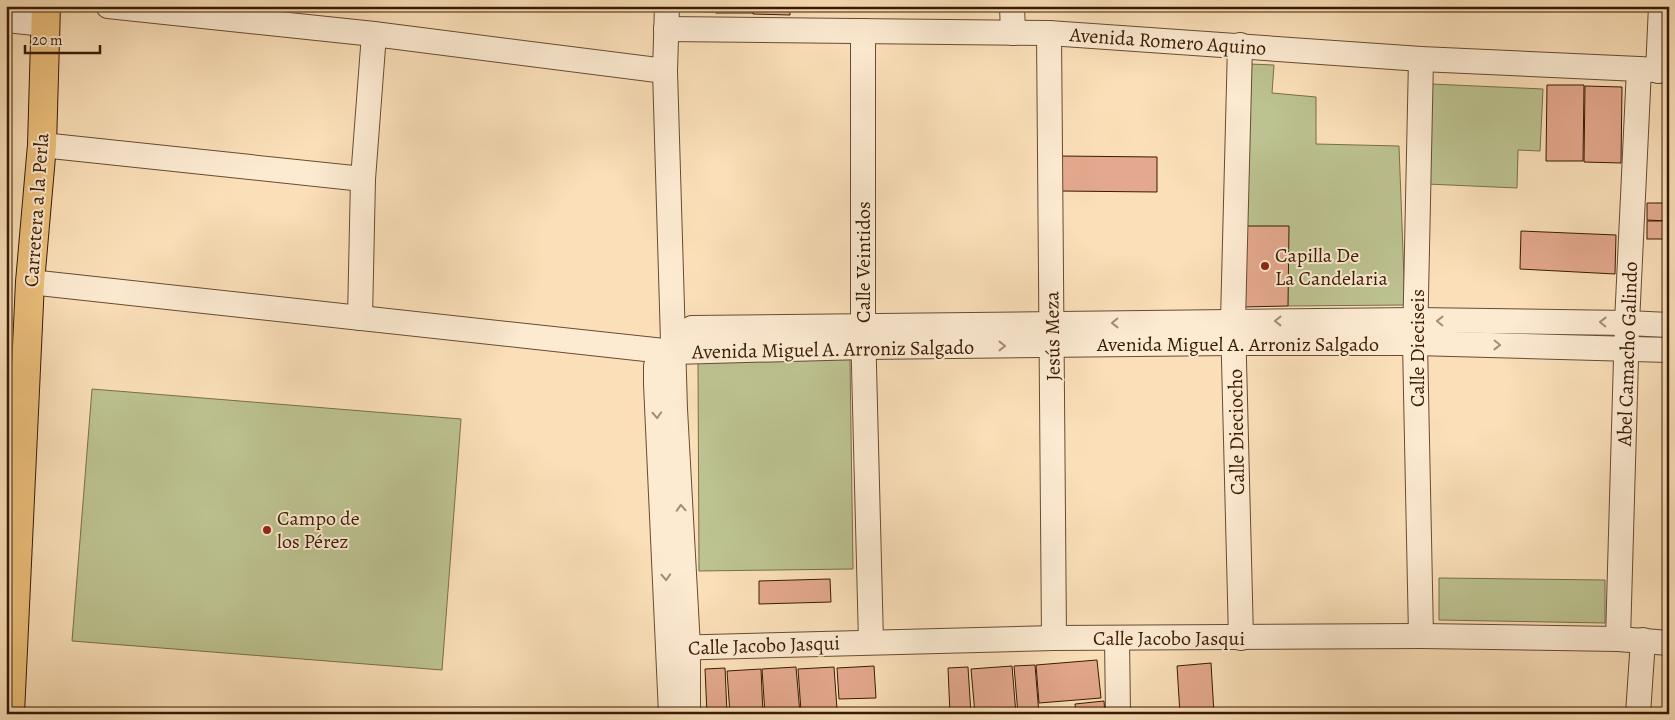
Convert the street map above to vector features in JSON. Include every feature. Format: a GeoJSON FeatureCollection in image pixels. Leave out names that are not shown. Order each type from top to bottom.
{"type":"FeatureCollection","features":[{"type":"Feature","properties":{"kind":"main road","name":"Carretera a la Perla"},"geometry":{"type":"LineString","coordinates":[[10,714],[16,388],[30,282],[42,145],[46,15]]}},
{"type":"Feature","properties":{"kind":"street"},"geometry":{"type":"LineString","coordinates":[[108,6],[374,34],[665,71]]}},
{"type":"Feature","properties":{"kind":"street"},"geometry":{"type":"LineString","coordinates":[[1012,6],[1013,33]]}},
{"type":"Feature","properties":{"kind":"street","name":"Abel Camacho Galindo"},"geometry":{"type":"LineString","coordinates":[[1618,639],[1628,323],[1661,6]]}},
{"type":"Feature","properties":{"kind":"street"},"geometry":{"type":"LineString","coordinates":[[6,20],[46,15]]}},
{"type":"Feature","properties":{"kind":"street"},"geometry":{"type":"LineString","coordinates":[[666,17],[665,71],[674,352]]}},
{"type":"Feature","properties":{"kind":"street","name":"Avenida Romero Aquino"},"geometry":{"type":"LineString","coordinates":[[666,17],[863,31],[1049,33],[1421,59],[1655,70]]}},
{"type":"Feature","properties":{"kind":"street","name":"Calle Veintidos"},"geometry":{"type":"LineString","coordinates":[[863,31],[863,337],[871,642]]}},
{"type":"Feature","properties":{"kind":"street","name":"Jesús Meza"},"geometry":{"type":"LineString","coordinates":[[1049,33],[1054,638]]}},
{"type":"Feature","properties":{"kind":"street"},"geometry":{"type":"LineString","coordinates":[[360,318],[363,179],[374,34]]}},
{"type":"Feature","properties":{"kind":"street","name":"Calle Dieciocho"},"geometry":{"type":"LineString","coordinates":[[1240,46],[1233,332],[1241,638]]}},
{"type":"Feature","properties":{"kind":"street","name":"Calle Dieciseis"},"geometry":{"type":"LineString","coordinates":[[1421,59],[1416,332],[1421,636]]}},
{"type":"Feature","properties":{"kind":"street"},"geometry":{"type":"LineString","coordinates":[[42,145],[363,179]]}},
{"type":"Feature","properties":{"kind":"street"},"geometry":{"type":"LineString","coordinates":[[30,282],[674,352]]}},
{"type":"Feature","properties":{"kind":"street","name":"Avenida Miguel A. Arroniz Salgado"},"geometry":{"type":"LineString","coordinates":[[674,352],[692,328],[863,337],[1233,332],[1416,332],[1628,323],[1669,326]]}},
{"type":"Feature","properties":{"kind":"street","name":"Avenida Miguel A. Arroniz Salgado"},"geometry":{"type":"LineString","coordinates":[[1416,332],[1669,350]]}},
{"type":"Feature","properties":{"kind":"street"},"geometry":{"type":"LineString","coordinates":[[674,352],[656,366],[656,384],[679,647],[688,714]]}},
{"type":"Feature","properties":{"kind":"street","name":"Calle Jacobo Jasqui"},"geometry":{"type":"LineString","coordinates":[[679,647],[1054,638],[1421,636],[1618,639],[1669,643]]}},
{"type":"Feature","properties":{"kind":"street"},"geometry":{"type":"LineString","coordinates":[[1117,638],[1118,714]]}},
{"type":"Feature","properties":{"kind":"street"},"geometry":{"type":"LineString","coordinates":[[1638,714],[1643,640]]}},
{"type":"Feature","properties":{"kind":"street"},"geometry":{"type":"LineString","coordinates":[[671,714],[679,647]]}},
{"type":"Feature","properties":{"kind":"green space"},"geometry":{"type":"Polygon","coordinates":[[[1250,64],[1274,65],[1272,93],[1316,97],[1316,144],[1399,146],[1405,305],[1288,306],[1243,226],[1250,64]]]}},
{"type":"Feature","properties":{"kind":"green space"},"geometry":{"type":"Polygon","coordinates":[[[1431,84],[1543,89],[1540,151],[1518,150],[1517,188],[1427,184],[1431,84]]]}},
{"type":"Feature","properties":{"kind":"green space"},"geometry":{"type":"Polygon","coordinates":[[[850,359],[853,569],[699,571],[698,363],[850,359]]]}},
{"type":"Feature","properties":{"kind":"green space","name":"Campo de los Pérez"},"geometry":{"type":"Polygon","coordinates":[[[92,389],[461,419],[442,670],[72,641],[92,389]]]}},
{"type":"Feature","properties":{"kind":"green space"},"geometry":{"type":"Polygon","coordinates":[[[1439,578],[1605,580],[1605,623],[1439,620],[1439,578]]]}},
{"type":"Feature","properties":{"kind":"building"},"geometry":{"type":"Polygon","coordinates":[[[678,6],[715,6],[714,12],[678,11],[678,6]]]}},
{"type":"Feature","properties":{"kind":"building"},"geometry":{"type":"Polygon","coordinates":[[[716,6],[753,6],[753,13],[716,13],[716,6]]]}},
{"type":"Feature","properties":{"kind":"building"},"geometry":{"type":"Polygon","coordinates":[[[753,6],[790,6],[790,15],[753,14],[753,6]]]}},
{"type":"Feature","properties":{"kind":"building"},"geometry":{"type":"Polygon","coordinates":[[[1547,85],[1584,85],[1583,161],[1546,161],[1547,85]]]}},
{"type":"Feature","properties":{"kind":"building"},"geometry":{"type":"Polygon","coordinates":[[[1585,86],[1622,87],[1621,163],[1584,162],[1585,86]]]}},
{"type":"Feature","properties":{"kind":"building"},"geometry":{"type":"Polygon","coordinates":[[[1060,156],[1157,157],[1157,192],[1060,191],[1060,156]]]}},
{"type":"Feature","properties":{"kind":"building"},"geometry":{"type":"Polygon","coordinates":[[[1647,203],[1669,203],[1669,221],[1647,220],[1647,203]]]}},
{"type":"Feature","properties":{"kind":"building"},"geometry":{"type":"Polygon","coordinates":[[[1647,221],[1669,221],[1669,239],[1647,239],[1647,221]]]}},
{"type":"Feature","properties":{"kind":"building","name":"Capilla De La Candelaria"},"geometry":{"type":"Polygon","coordinates":[[[1243,226],[1289,226],[1288,306],[1242,307],[1243,226]]]}},
{"type":"Feature","properties":{"kind":"building"},"geometry":{"type":"Polygon","coordinates":[[[1521,231],[1616,235],[1615,274],[1520,269],[1521,231]]]}},
{"type":"Feature","properties":{"kind":"building"},"geometry":{"type":"Polygon","coordinates":[[[830,579],[831,602],[759,604],[759,581],[830,579]]]}},
{"type":"Feature","properties":{"kind":"building"},"geometry":{"type":"Polygon","coordinates":[[[1097,660],[1101,698],[1039,703],[1036,665],[1097,660]]]}},
{"type":"Feature","properties":{"kind":"building"},"geometry":{"type":"Polygon","coordinates":[[[1211,663],[1214,714],[1180,714],[1177,666],[1211,663]]]}},
{"type":"Feature","properties":{"kind":"building"},"geometry":{"type":"Polygon","coordinates":[[[1035,665],[1039,714],[1018,714],[1014,666],[1035,665]]]}},
{"type":"Feature","properties":{"kind":"building"},"geometry":{"type":"Polygon","coordinates":[[[874,666],[876,698],[839,699],[837,668],[874,666]]]}},
{"type":"Feature","properties":{"kind":"building"},"geometry":{"type":"Polygon","coordinates":[[[1012,666],[1016,714],[975,714],[971,669],[1012,666]]]}},
{"type":"Feature","properties":{"kind":"building"},"geometry":{"type":"Polygon","coordinates":[[[796,667],[800,714],[765,714],[762,669],[796,667]]]}},
{"type":"Feature","properties":{"kind":"building"},"geometry":{"type":"Polygon","coordinates":[[[834,667],[837,709],[801,711],[798,669],[834,667]]]}},
{"type":"Feature","properties":{"kind":"building"},"geometry":{"type":"Polygon","coordinates":[[[968,667],[971,714],[950,714],[948,668],[968,667]]]}},
{"type":"Feature","properties":{"kind":"building"},"geometry":{"type":"Polygon","coordinates":[[[725,668],[727,713],[707,714],[705,669],[725,668]]]}},
{"type":"Feature","properties":{"kind":"building"},"geometry":{"type":"Polygon","coordinates":[[[761,669],[763,714],[730,714],[727,671],[761,669]]]}},
{"type":"Feature","properties":{"kind":"building"},"geometry":{"type":"Polygon","coordinates":[[[1104,701],[1105,714],[1076,714],[1075,704],[1104,701]]]}},
{"type":"Feature","properties":{"kind":"place","name":"Capilla De La Candelaria"},"geometry":{"type":"Point","coordinates":[1265,266]}},
{"type":"Feature","properties":{"kind":"place","name":"Campo de los Pérez"},"geometry":{"type":"Point","coordinates":[267,530]}}]}
